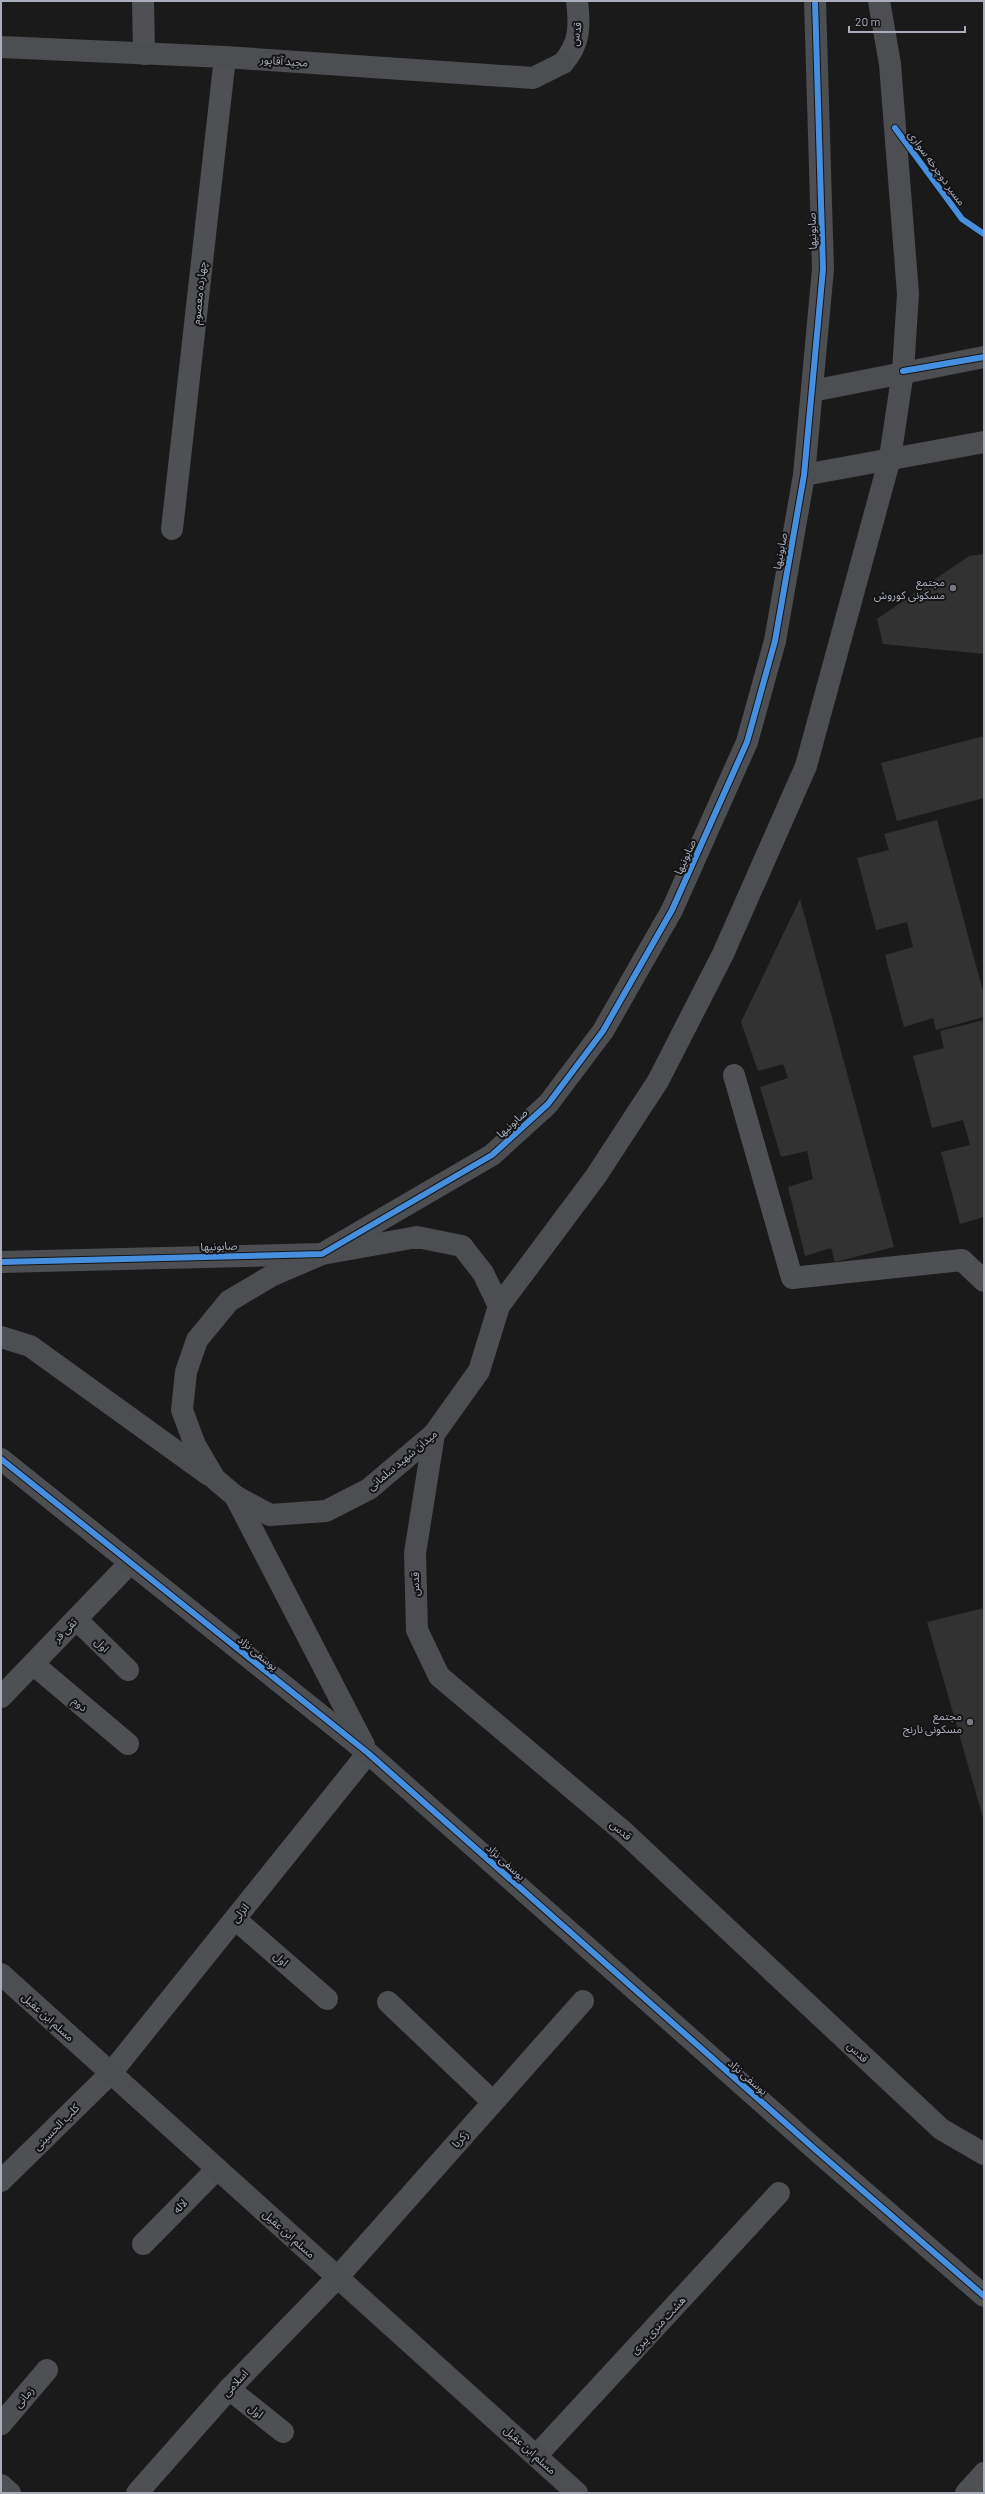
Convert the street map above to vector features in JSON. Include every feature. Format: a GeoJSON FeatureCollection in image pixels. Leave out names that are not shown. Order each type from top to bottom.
{"type":"FeatureCollection","features":[{"type":"Feature","properties":{"kind":"street"},"geometry":{"type":"LineString","coordinates":[[144,1],[144,54]]}},
{"type":"Feature","properties":{"kind":"street","name":"قدس"},"geometry":{"type":"LineString","coordinates":[[563,63],[574,50],[579,19],[577,1]]}},
{"type":"Feature","properties":{"kind":"street","name":"صابونیها"},"geometry":{"type":"LineString","coordinates":[[1,1262],[322,1254],[492,1155],[548,1104],[603,1031],[672,910],[747,742],[774,641],[804,476],[823,269],[814,1]]}},
{"type":"Feature","properties":{"kind":"street"},"geometry":{"type":"LineString","coordinates":[[499,1306],[596,1176],[658,1081],[723,954],[806,766],[890,458],[903,371],[908,294],[890,64],[879,1]]}},
{"type":"Feature","properties":{"kind":"street","name":"مجید آقاپور"},"geometry":{"type":"LineString","coordinates":[[1,47],[226,57],[533,78],[563,63]]}},
{"type":"Feature","properties":{"kind":"street","name":"چهارده معصوم"},"geometry":{"type":"LineString","coordinates":[[172,529],[226,57]]}},
{"type":"Feature","properties":{"kind":"street"},"geometry":{"type":"LineString","coordinates":[[812,391],[903,371],[984,357]]}},
{"type":"Feature","properties":{"kind":"street"},"geometry":{"type":"LineString","coordinates":[[804,476],[890,458],[984,442]]}},
{"type":"Feature","properties":{"kind":"street"},"geometry":{"type":"LineString","coordinates":[[734,1075],[792,1278],[962,1260],[984,1281]]}},
{"type":"Feature","properties":{"kind":"street","name":"میدان شهید سلمانی"},"geometry":{"type":"LineString","coordinates":[[417,1237],[462,1246],[483,1273],[499,1306],[479,1371],[434,1434],[369,1489],[326,1511],[270,1515],[235,1496],[215,1479],[195,1445],[182,1410],[186,1372],[198,1340],[229,1301],[271,1276],[322,1254],[417,1237]]}},
{"type":"Feature","properties":{"kind":"street"},"geometry":{"type":"LineString","coordinates":[[1,1336],[30,1346],[215,1479]]}},
{"type":"Feature","properties":{"kind":"street","name":"قدس"},"geometry":{"type":"LineString","coordinates":[[434,1434],[415,1561],[417,1630],[439,1676],[625,1832],[941,2130],[984,2154]]}},
{"type":"Feature","properties":{"kind":"street","name":"یوسفی نژاد"},"geometry":{"type":"LineString","coordinates":[[1,1459],[368,1753],[817,2151],[984,2296]]}},
{"type":"Feature","properties":{"kind":"street"},"geometry":{"type":"LineString","coordinates":[[235,1496],[368,1753]]}},
{"type":"Feature","properties":{"kind":"street","name":"تقی فر"},"geometry":{"type":"LineString","coordinates":[[1,1697],[130,1563]]}},
{"type":"Feature","properties":{"kind":"street","name":"اول"},"geometry":{"type":"LineString","coordinates":[[76,1619],[128,1670]]}},
{"type":"Feature","properties":{"kind":"street","name":"دوم"},"geometry":{"type":"LineString","coordinates":[[33,1664],[128,1744]]}},
{"type":"Feature","properties":{"kind":"street","name":"انزلی"},"geometry":{"type":"LineString","coordinates":[[110,2073],[368,1753]]}},
{"type":"Feature","properties":{"kind":"street","name":"اول"},"geometry":{"type":"LineString","coordinates":[[235,1919],[327,1999]]}},
{"type":"Feature","properties":{"kind":"street","name":"مسلم ابن عقیل"},"geometry":{"type":"LineString","coordinates":[[1,1974],[536,2456],[572,2492]]}},
{"type":"Feature","properties":{"kind":"street","name":"زکریا"},"geometry":{"type":"LineString","coordinates":[[337,2278],[583,2001]]}},
{"type":"Feature","properties":{"kind":"street"},"geometry":{"type":"LineString","coordinates":[[388,2002],[493,2102]]}},
{"type":"Feature","properties":{"kind":"street","name":"کلب الحسینی"},"geometry":{"type":"LineString","coordinates":[[1,2181],[110,2073]]}},
{"type":"Feature","properties":{"kind":"street","name":"لاله"},"geometry":{"type":"LineString","coordinates":[[143,2244],[217,2169]]}},
{"type":"Feature","properties":{"kind":"street","name":"هشت متری پیری"},"geometry":{"type":"LineString","coordinates":[[536,2456],[779,2193]]}},
{"type":"Feature","properties":{"kind":"street","name":"اسلامی"},"geometry":{"type":"LineString","coordinates":[[137,2493],[229,2390],[337,2278]]}},
{"type":"Feature","properties":{"kind":"street","name":"زمانی"},"geometry":{"type":"LineString","coordinates":[[1,2424],[47,2370]]}},
{"type":"Feature","properties":{"kind":"street","name":"اول"},"geometry":{"type":"LineString","coordinates":[[229,2390],[283,2432]]}},
{"type":"Feature","properties":{"kind":"street"},"geometry":{"type":"LineString","coordinates":[[966,2493],[984,2473]]}},
{"type":"Feature","properties":{"kind":"street"},"geometry":{"type":"LineString","coordinates":[[1,2484],[10,2493]]}},
{"type":"Feature","properties":{"kind":"building","name":"مجتمع مسکونی کوروش"},"geometry":{"type":"Polygon","coordinates":[[[984,554],[984,654],[883,644],[877,619],[969,556],[984,554]]]}},
{"type":"Feature","properties":{"kind":"building"},"geometry":{"type":"Polygon","coordinates":[[[984,736],[984,798],[897,821],[881,763],[984,736]]]}},
{"type":"Feature","properties":{"kind":"building"},"geometry":{"type":"Polygon","coordinates":[[[937,820],[984,995],[984,1017],[936,1030],[933,1018],[904,1027],[885,955],[913,947],[907,922],[876,930],[857,858],[889,850],[884,834],[937,820]]]}},
{"type":"Feature","properties":{"kind":"building"},"geometry":{"type":"Polygon","coordinates":[[[800,899],[894,1247],[835,1262],[831,1248],[805,1256],[788,1187],[813,1179],[807,1151],[781,1157],[760,1087],[788,1078],[783,1064],[758,1071],[741,1022],[800,899]]]}},
{"type":"Feature","properties":{"kind":"building"},"geometry":{"type":"Polygon","coordinates":[[[984,1020],[984,1217],[960,1224],[941,1152],[970,1145],[963,1120],[932,1128],[913,1056],[944,1048],[940,1031],[984,1020]]]}},
{"type":"Feature","properties":{"kind":"building","name":"مجتمع مسکونی نارنج"},"geometry":{"type":"Polygon","coordinates":[[[984,1608],[984,1821],[927,1622],[984,1608]]]}},
{"type":"Feature","properties":{"kind":"cycle path"},"geometry":{"type":"LineString","coordinates":[[1,1262],[322,1254],[492,1155],[548,1104],[603,1031],[672,910],[747,742],[775,641],[804,475],[823,269],[815,1]]}},
{"type":"Feature","properties":{"kind":"cycle path","name":"مسیر دوچرخه سواری"},"geometry":{"type":"LineString","coordinates":[[895,128],[962,219],[984,234]]}},
{"type":"Feature","properties":{"kind":"cycle path"},"geometry":{"type":"LineString","coordinates":[[903,371],[984,357]]}},
{"type":"Feature","properties":{"kind":"cycle path"},"geometry":{"type":"LineString","coordinates":[[1,1459],[368,1753],[817,2151],[984,2296]]}},
{"type":"Feature","properties":{"kind":"place","name":"مجتمع مسکونی کوروش"},"geometry":{"type":"Point","coordinates":[953,588]}},
{"type":"Feature","properties":{"kind":"place","name":"مجتمع مسکونی نارنج"},"geometry":{"type":"Point","coordinates":[970,1722]}}]}
